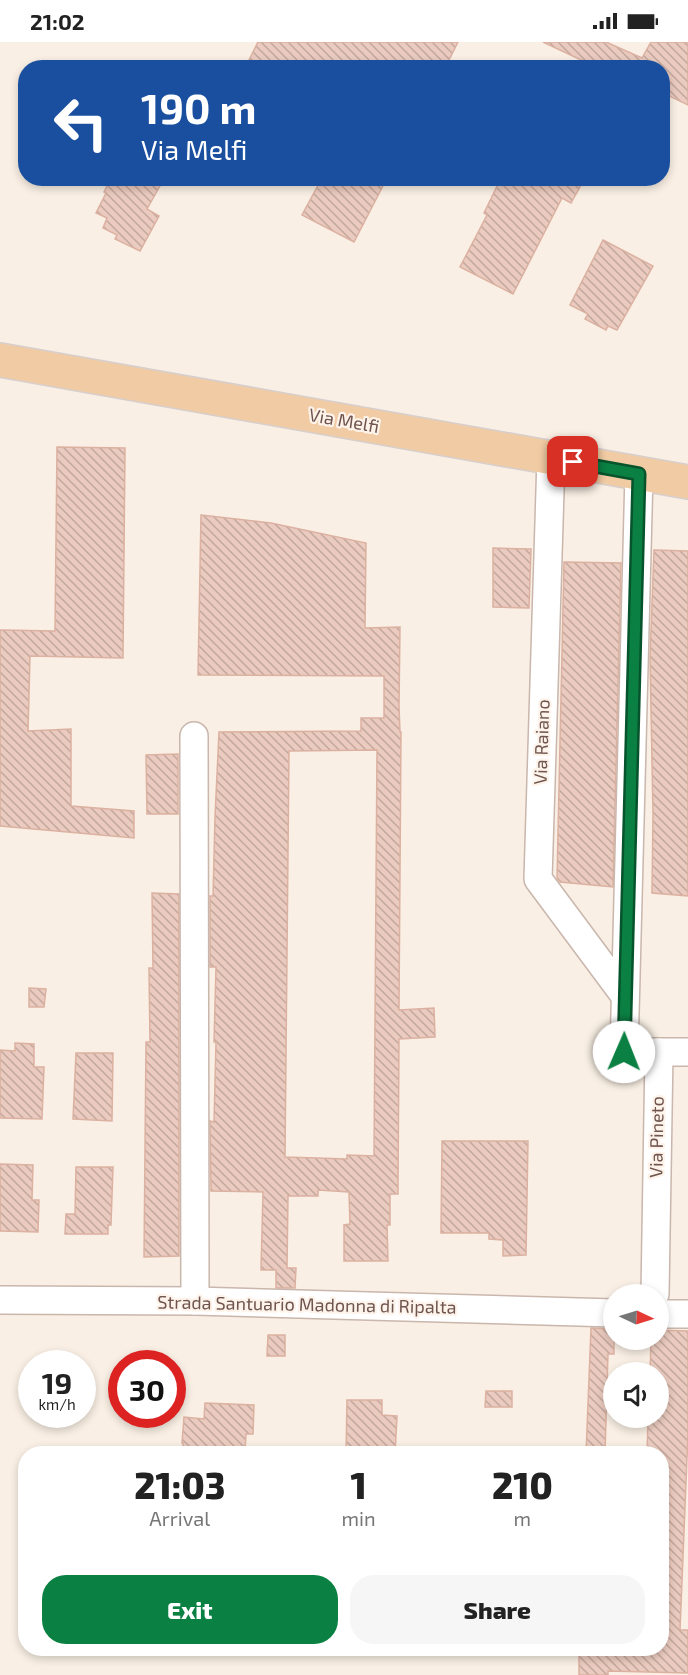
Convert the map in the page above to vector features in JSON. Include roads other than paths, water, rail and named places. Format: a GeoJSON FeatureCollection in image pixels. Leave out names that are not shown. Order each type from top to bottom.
{"type":"FeatureCollection","features":[{"type":"Feature","properties":{"kind":"main road","name":"Via Melfi"},"geometry":{"type":"LineString","coordinates":[[0,360],[688,483]]}},
{"type":"Feature","properties":{"kind":"street","name":"Via Raiano"},"geometry":{"type":"LineString","coordinates":[[551,458],[538,879],[625,996]]}},
{"type":"Feature","properties":{"kind":"street"},"geometry":{"type":"LineString","coordinates":[[639,474],[624,1052],[688,1052]]}},
{"type":"Feature","properties":{"kind":"street"},"geometry":{"type":"LineString","coordinates":[[194,736],[195,1302]]}},
{"type":"Feature","properties":{"kind":"street","name":"Via Pineto"},"geometry":{"type":"LineString","coordinates":[[655,1284],[659,1052]]}},
{"type":"Feature","properties":{"kind":"street","name":"Strada Santuario Madonna di Ripalta"},"geometry":{"type":"LineString","coordinates":[[0,1300],[195,1302],[603,1313]]}},
{"type":"Feature","properties":{"kind":"street"},"geometry":{"type":"LineString","coordinates":[[669,1314],[688,1314]]}}]}
